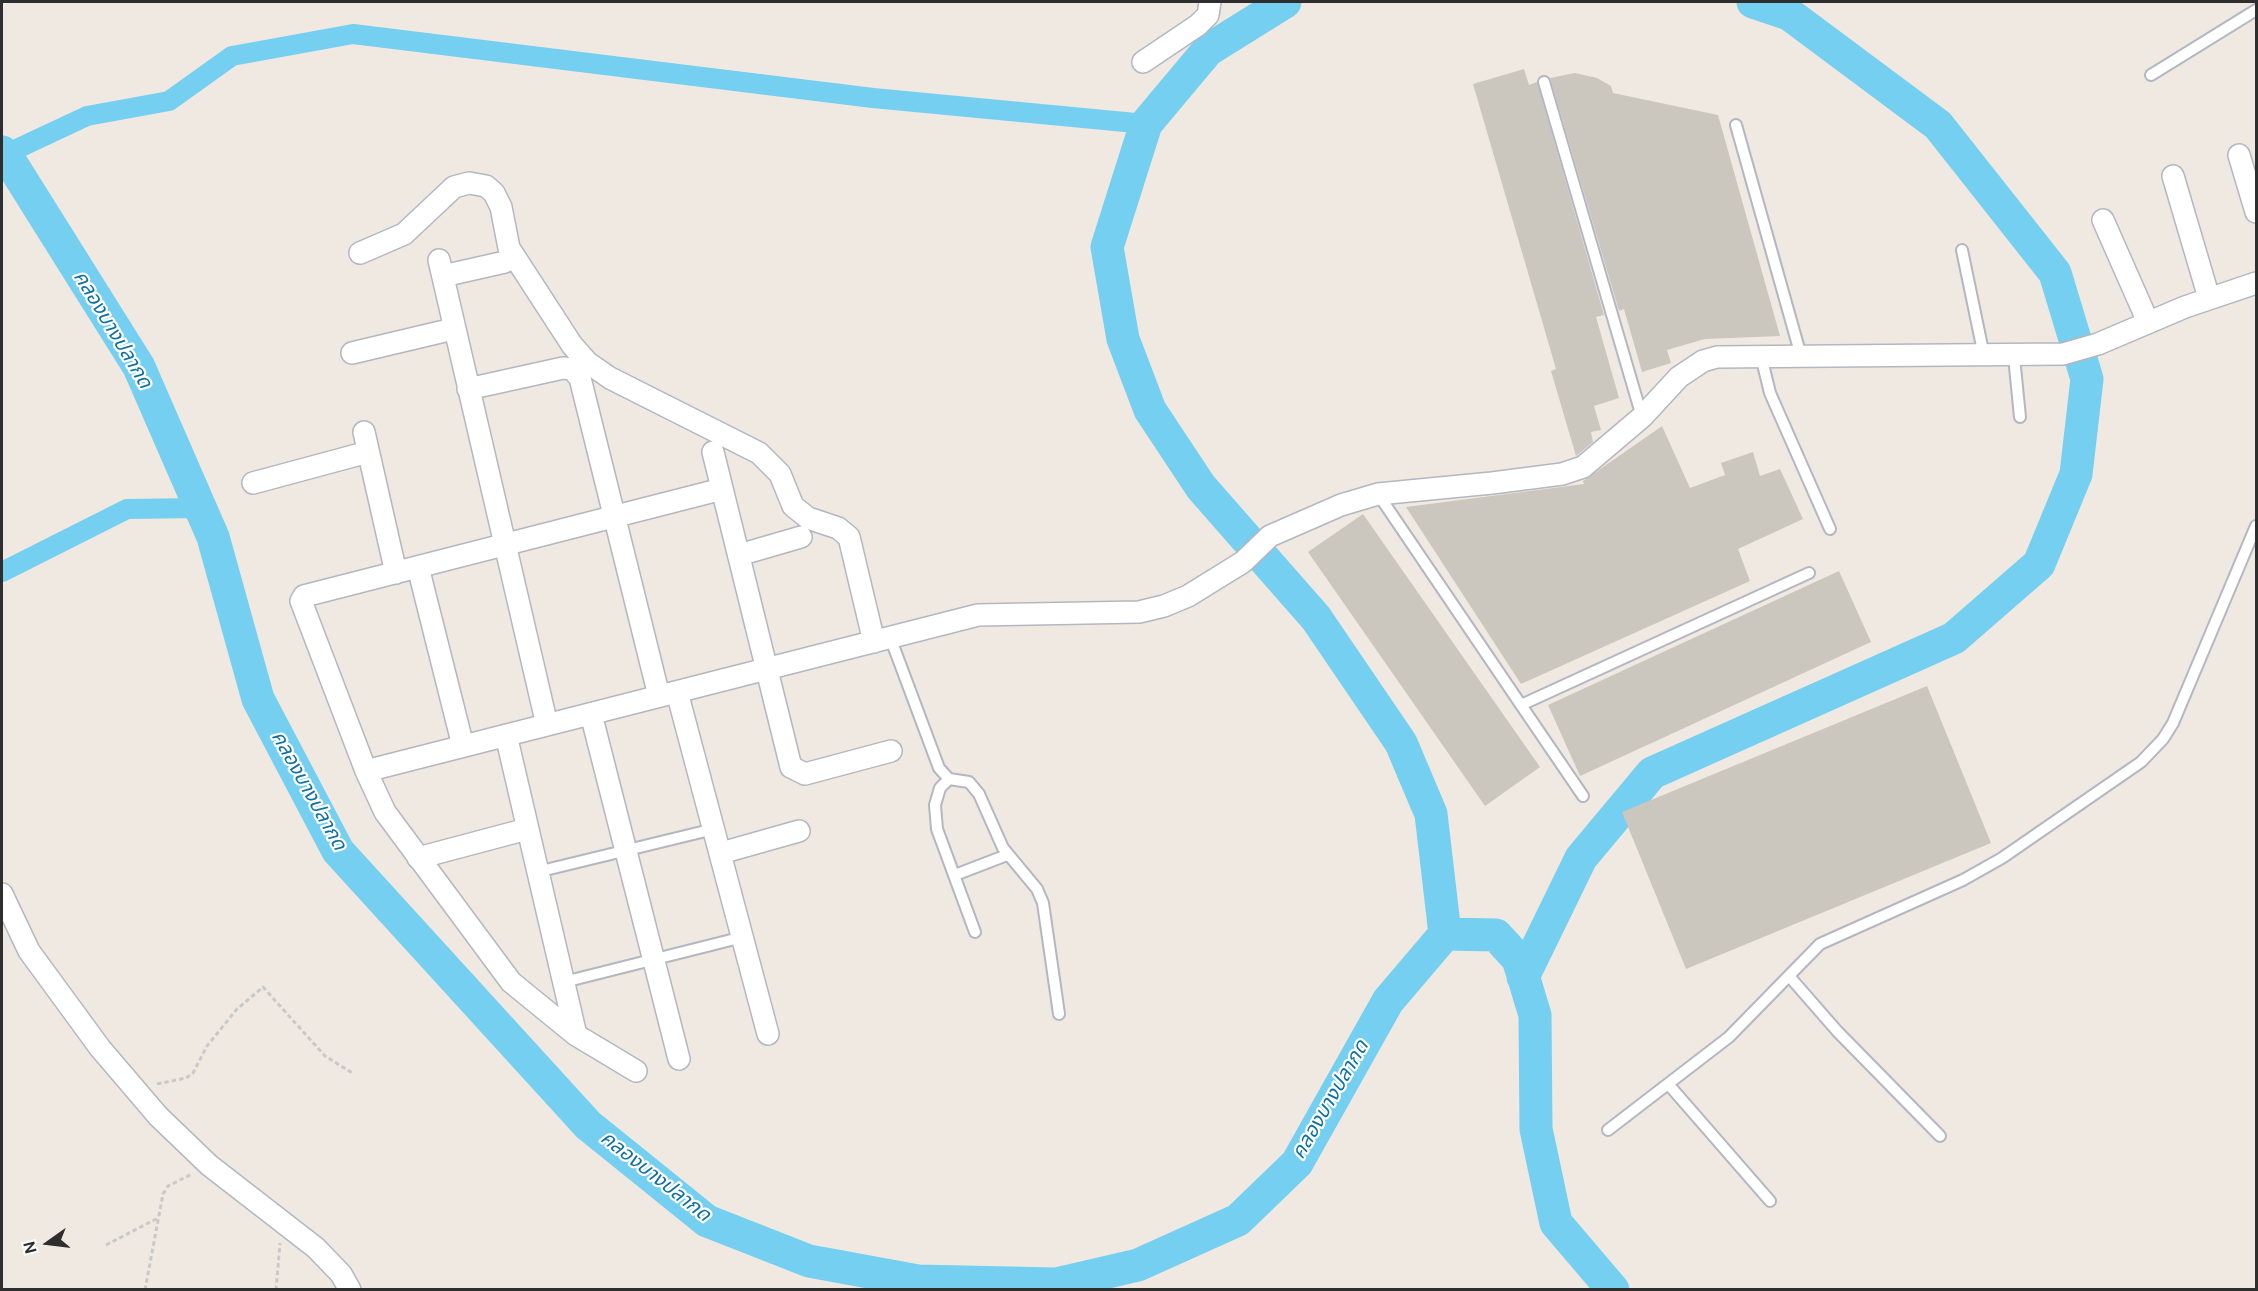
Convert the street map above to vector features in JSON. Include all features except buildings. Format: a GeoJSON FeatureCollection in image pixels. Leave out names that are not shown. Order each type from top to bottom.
{"type":"FeatureCollection","features":[{"type":"Feature","properties":{"kind":"street"},"geometry":{"type":"LineString","coordinates":[[1143,62],[1198,25],[1208,15],[1210,2]]}},
{"type":"Feature","properties":{"kind":"street"},"geometry":{"type":"LineString","coordinates":[[2239,155],[2256,213]]}},
{"type":"Feature","properties":{"kind":"street"},"geometry":{"type":"LineString","coordinates":[[2173,176],[2209,298]]}},
{"type":"Feature","properties":{"kind":"street"},"geometry":{"type":"LineString","coordinates":[[360,253],[404,234],[454,187],[469,183],[486,186],[494,193],[501,207],[509,248],[572,345],[587,362],[610,378],[759,453],[780,474],[793,506],[808,518],[838,528],[849,537],[882,640]]}},
{"type":"Feature","properties":{"kind":"street"},"geometry":{"type":"LineString","coordinates":[[2103,220],[2148,322]]}},
{"type":"Feature","properties":{"kind":"street"},"geometry":{"type":"LineString","coordinates":[[505,262],[441,268],[453,329],[507,545],[547,725]]}},
{"type":"Feature","properties":{"kind":"street"},"geometry":{"type":"LineString","coordinates":[[366,771],[978,615],[1139,612],[1188,596],[1243,562],[1270,536],[1333,508],[1378,494],[1492,483],[1573,471],[1594,460],[1642,417],[1679,377],[1703,361],[1717,357],[2014,357],[2072,352],[2209,298],[2256,283]]}},
{"type":"Feature","properties":{"kind":"street"},"geometry":{"type":"LineString","coordinates":[[352,353],[453,329]]}},
{"type":"Feature","properties":{"kind":"street"},"geometry":{"type":"LineString","coordinates":[[468,389],[563,368],[572,369],[580,378],[617,518],[668,694],[721,853],[768,1034]]}},
{"type":"Feature","properties":{"kind":"street"},"geometry":{"type":"LineString","coordinates":[[253,483],[366,442],[396,573]]}},
{"type":"Feature","properties":{"kind":"street"},"geometry":{"type":"LineString","coordinates":[[713,452],[791,767],[805,774],[891,751]]}},
{"type":"Feature","properties":{"kind":"street"},"geometry":{"type":"LineString","coordinates":[[636,1071],[576,1035],[511,982],[385,812],[366,771],[301,601],[304,596],[617,518],[722,489]]}},
{"type":"Feature","properties":{"kind":"street"},"geometry":{"type":"LineString","coordinates":[[739,555],[801,537]]}},
{"type":"Feature","properties":{"kind":"street"},"geometry":{"type":"LineString","coordinates":[[418,567],[463,746]]}},
{"type":"Feature","properties":{"kind":"street"},"geometry":{"type":"LineString","coordinates":[[591,714],[679,1059]]}},
{"type":"Feature","properties":{"kind":"street"},"geometry":{"type":"LineString","coordinates":[[506,735],[576,1035]]}},
{"type":"Feature","properties":{"kind":"street"},"geometry":{"type":"LineString","coordinates":[[418,858],[527,829]]}},
{"type":"Feature","properties":{"kind":"street"},"geometry":{"type":"LineString","coordinates":[[721,853],[799,831]]}},
{"type":"Feature","properties":{"kind":"street"},"geometry":{"type":"LineString","coordinates":[[2,894],[29,951],[100,1048],[158,1116],[209,1165],[316,1248],[341,1274],[350,1290]]}},
{"type":"Feature","properties":{"kind":"lane"},"geometry":{"type":"LineString","coordinates":[[2151,75],[2256,10]]}},
{"type":"Feature","properties":{"kind":"lane"},"geometry":{"type":"LineString","coordinates":[[1544,81],[1642,417]]}},
{"type":"Feature","properties":{"kind":"lane"},"geometry":{"type":"LineString","coordinates":[[1736,125],[1801,356]]}},
{"type":"Feature","properties":{"kind":"lane"},"geometry":{"type":"LineString","coordinates":[[1962,250],[1984,356]]}},
{"type":"Feature","properties":{"kind":"lane"},"geometry":{"type":"LineString","coordinates":[[1761,356],[1770,393],[1830,530]]}},
{"type":"Feature","properties":{"kind":"lane"},"geometry":{"type":"LineString","coordinates":[[2014,357],[2020,417]]}},
{"type":"Feature","properties":{"kind":"lane"},"geometry":{"type":"LineString","coordinates":[[1378,494],[1583,796]]}},
{"type":"Feature","properties":{"kind":"lane"},"geometry":{"type":"LineString","coordinates":[[1608,1130],[1729,1038],[1820,944],[1963,880],[2002,858],[2141,762],[2163,739],[2173,723],[2256,526]]}},
{"type":"Feature","properties":{"kind":"lane"},"geometry":{"type":"LineString","coordinates":[[1521,705],[1809,573]]}},
{"type":"Feature","properties":{"kind":"lane"},"geometry":{"type":"LineString","coordinates":[[882,640],[939,768],[949,779],[969,782],[979,794],[1007,855],[1037,889],[1043,903],[1059,1014]]}},
{"type":"Feature","properties":{"kind":"lane"},"geometry":{"type":"LineString","coordinates":[[949,779],[940,788],[935,804],[937,829],[975,932]]}},
{"type":"Feature","properties":{"kind":"lane"},"geometry":{"type":"LineString","coordinates":[[537,872],[714,829]]}},
{"type":"Feature","properties":{"kind":"lane"},"geometry":{"type":"LineString","coordinates":[[955,875],[1007,855]]}},
{"type":"Feature","properties":{"kind":"lane"},"geometry":{"type":"LineString","coordinates":[[564,982],[742,937]]}},
{"type":"Feature","properties":{"kind":"lane"},"geometry":{"type":"LineString","coordinates":[[1789,976],[1838,1031],[1940,1136]]}},
{"type":"Feature","properties":{"kind":"lane"},"geometry":{"type":"LineString","coordinates":[[1669,1085],[1770,1201]]}},
{"type":"Feature","properties":{"kind":"path"},"geometry":{"type":"LineString","coordinates":[[134,1088],[186,1078],[193,1073],[207,1046],[237,1009],[263,987],[325,1056],[354,1074]]}},
{"type":"Feature","properties":{"kind":"path"},"geometry":{"type":"LineString","coordinates":[[145,1290],[163,1194],[168,1186],[209,1165]]}},
{"type":"Feature","properties":{"kind":"path"},"geometry":{"type":"LineString","coordinates":[[106,1245],[158,1218]]}},
{"type":"Feature","properties":{"kind":"path"},"geometry":{"type":"LineString","coordinates":[[276,1290],[282,1220]]}},
{"type":"Feature","properties":{"kind":"waterway"},"geometry":{"type":"LineString","coordinates":[[1285,2],[1208,50],[1146,124],[1107,247],[1123,339],[1150,410],[1201,487],[1316,618],[1401,743],[1431,814],[1445,934]]}},
{"type":"Feature","properties":{"kind":"waterway"},"geometry":{"type":"LineString","coordinates":[[1523,977],[1581,858],[1652,773],[1954,638],[2039,564],[2076,474],[2087,379],[2055,273],[1938,125],[1789,14],[1753,2]]}},
{"type":"Feature","properties":{"kind":"waterway"},"geometry":{"type":"LineString","coordinates":[[4,155],[87,116],[169,101],[232,56],[353,34],[873,98],[1146,124]]}},
{"type":"Feature","properties":{"kind":"waterway","name":"คลองบางปลากด"},"geometry":{"type":"LineString","coordinates":[[2,152],[139,367],[213,537],[258,699],[338,851],[588,1125],[707,1221],[809,1261],[918,1281],[1056,1284],[1138,1265],[1238,1220],[1297,1163],[1388,1001],[1445,934],[1496,935],[1518,959],[1535,1015],[1536,1129],[1556,1223],[1613,1290]]}},
{"type":"Feature","properties":{"kind":"waterway"},"geometry":{"type":"LineString","coordinates":[[2,572],[127,509],[200,508]]}}]}
